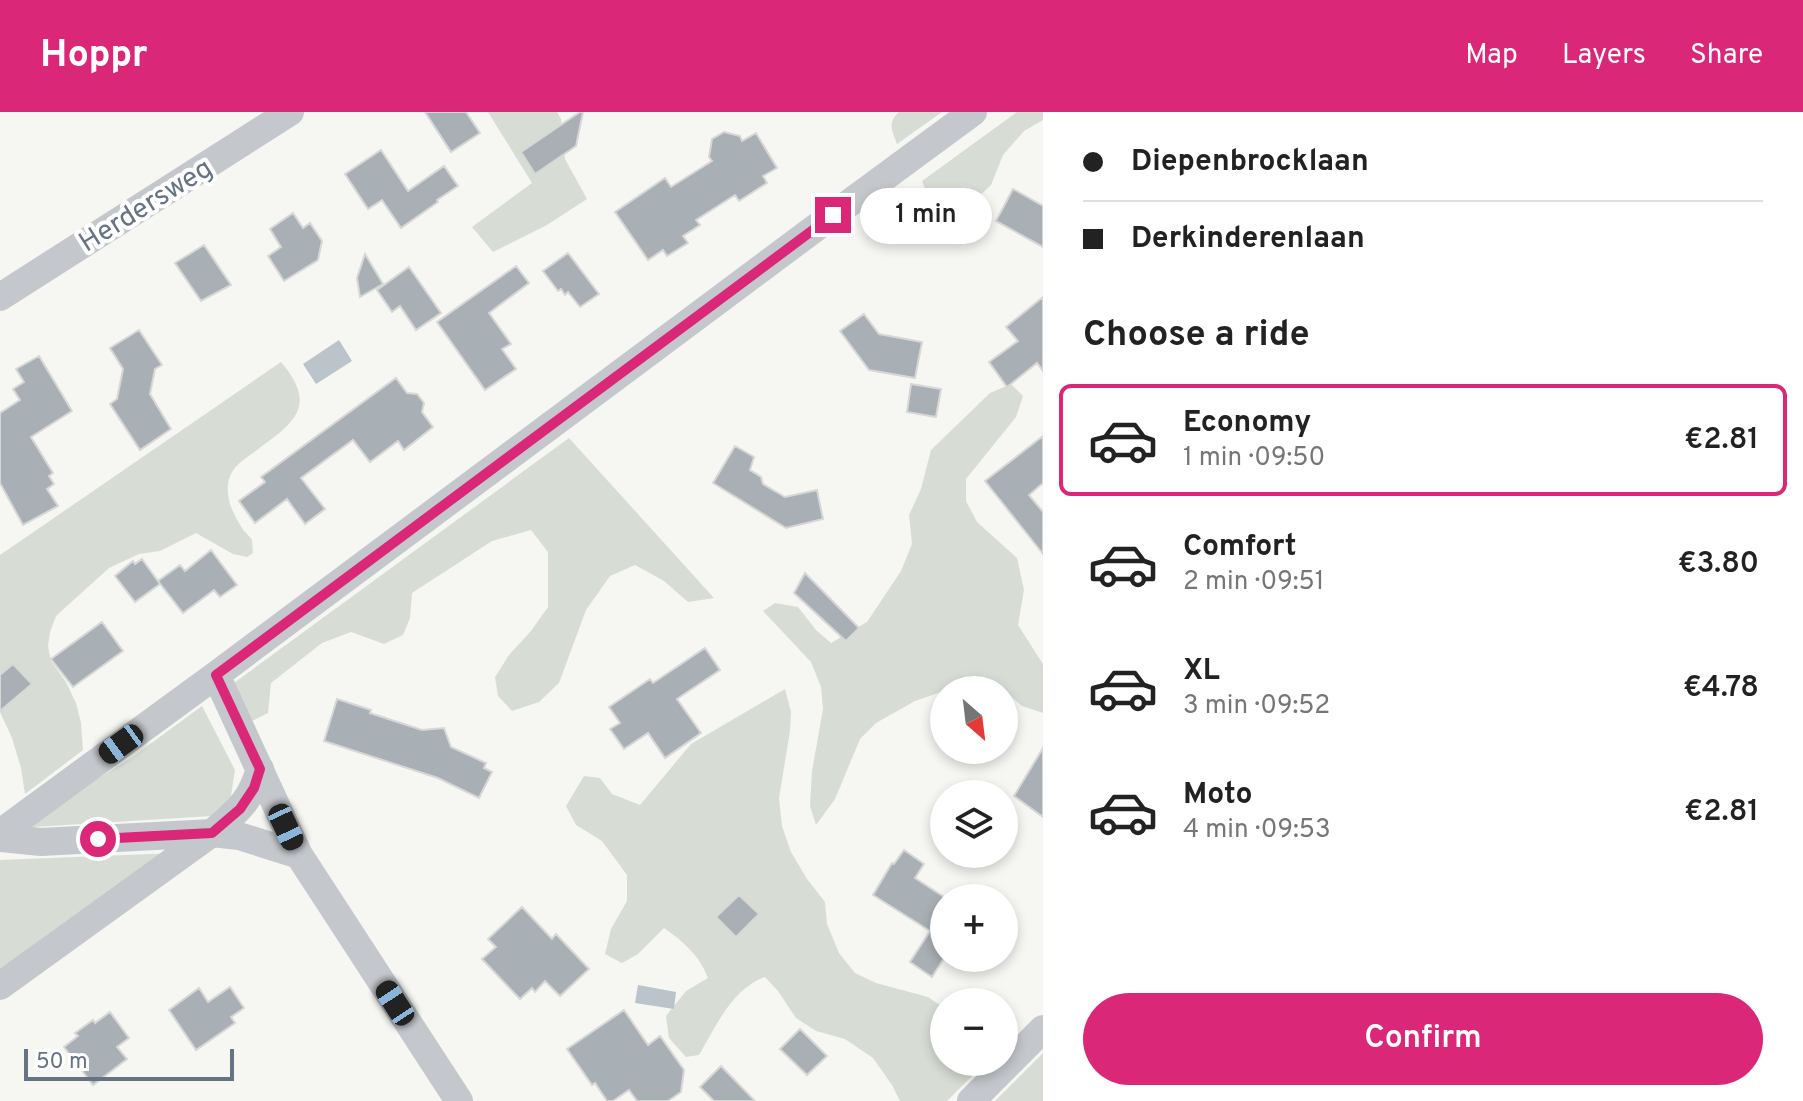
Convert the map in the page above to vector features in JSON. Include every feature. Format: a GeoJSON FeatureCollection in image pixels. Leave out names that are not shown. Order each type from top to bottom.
{"type":"FeatureCollection","features":[{"type":"Feature","properties":{"kind":"street","name":"Herdersweg"},"geometry":{"type":"LineString","coordinates":[[0,297],[290,112]]}},
{"type":"Feature","properties":{"kind":"street"},"geometry":{"type":"LineString","coordinates":[[0,836],[26,812],[216,675],[973,112]]}},
{"type":"Feature","properties":{"kind":"street"},"geometry":{"type":"LineString","coordinates":[[216,675],[299,855],[459,1101]]}},
{"type":"Feature","properties":{"kind":"street"},"geometry":{"type":"LineString","coordinates":[[0,986],[212,833],[240,809],[254,788],[260,769]]}},
{"type":"Feature","properties":{"kind":"street"},"geometry":{"type":"LineString","coordinates":[[0,836],[41,842],[212,833],[239,836],[299,855]]}},
{"type":"Feature","properties":{"kind":"street"},"geometry":{"type":"LineString","coordinates":[[971,1101],[1043,1029]]}},
{"type":"Feature","properties":{"kind":"shaded area"},"geometry":{"type":"Polygon","coordinates":[[[488,112],[557,112],[561,119],[565,159],[587,199],[547,225],[493,252],[472,227],[532,183],[488,112]]]}},
{"type":"Feature","properties":{"kind":"shaded area"},"geometry":{"type":"Polygon","coordinates":[[[899,112],[942,112],[897,144],[892,123],[899,112]]]}},
{"type":"Feature","properties":{"kind":"shaded area"},"geometry":{"type":"Polygon","coordinates":[[[1017,112],[1043,112],[1043,120],[1024,131],[1003,155],[991,185],[974,201],[948,211],[931,204],[922,181],[1017,112]]]}},
{"type":"Feature","properties":{"kind":"shaded area"},"geometry":{"type":"Polygon","coordinates":[[[339,340],[352,361],[316,384],[303,364],[339,340]]]}},
{"type":"Feature","properties":{"kind":"shaded area"},"geometry":{"type":"Polygon","coordinates":[[[281,362],[299,392],[300,403],[296,414],[279,433],[236,467],[228,486],[231,506],[252,540],[253,553],[247,557],[233,554],[196,533],[160,551],[139,554],[109,568],[56,616],[48,646],[51,661],[76,703],[83,750],[25,794],[12,738],[0,712],[0,555],[281,362]]]}},
{"type":"Feature","properties":{"kind":"shaded area"},"geometry":{"type":"Polygon","coordinates":[[[1011,384],[1023,396],[1016,417],[966,479],[966,501],[977,522],[1017,558],[1024,590],[1018,625],[1043,664],[1043,713],[1018,702],[1018,676],[930,676],[930,696],[876,723],[860,739],[835,799],[816,825],[810,806],[812,771],[823,709],[821,687],[811,662],[763,611],[775,603],[798,607],[831,643],[867,622],[901,571],[912,544],[909,515],[921,489],[931,450],[990,393],[1011,384]]]}},
{"type":"Feature","properties":{"kind":"shaded area"},"geometry":{"type":"Polygon","coordinates":[[[569,438],[714,598],[688,602],[664,581],[635,565],[610,576],[586,610],[559,683],[539,702],[512,711],[498,696],[495,677],[548,607],[548,552],[531,530],[492,541],[412,593],[410,618],[403,635],[384,644],[351,632],[322,643],[271,683],[268,713],[252,721],[234,683],[569,438]]]}},
{"type":"Feature","properties":{"kind":"shaded area"},"geometry":{"type":"Polygon","coordinates":[[[785,689],[791,712],[790,731],[779,798],[782,826],[791,852],[825,902],[827,924],[839,953],[855,973],[876,983],[930,998],[930,1076],[972,1076],[947,1101],[900,1101],[873,1058],[845,1039],[816,1031],[796,1018],[765,977],[734,999],[699,1055],[686,1057],[669,1038],[666,1016],[686,991],[708,978],[695,956],[664,928],[638,954],[622,963],[605,954],[611,929],[627,901],[627,875],[602,841],[576,825],[566,806],[584,776],[600,778],[612,794],[640,805],[691,744],[785,689]]]}},
{"type":"Feature","properties":{"kind":"shaded area"},"geometry":{"type":"Polygon","coordinates":[[[202,706],[235,770],[230,802],[212,816],[17,828],[131,758],[202,706]]]}},
{"type":"Feature","properties":{"kind":"shaded area"},"geometry":{"type":"Polygon","coordinates":[[[176,853],[0,977],[0,860],[176,853]]]}},
{"type":"Feature","properties":{"kind":"shaded area"},"geometry":{"type":"Polygon","coordinates":[[[638,985],[676,992],[674,1009],[635,1003],[638,985]]]}},
{"type":"Feature","properties":{"kind":"shaded area"},"geometry":{"type":"Polygon","coordinates":[[[1043,1053],[1043,1101],[995,1101],[1043,1053]]]}},
{"type":"Feature","properties":{"kind":"building"},"geometry":{"type":"Polygon","coordinates":[[[425,112],[466,112],[480,133],[451,152],[425,112]]]}},
{"type":"Feature","properties":{"kind":"building"},"geometry":{"type":"Polygon","coordinates":[[[583,112],[576,146],[535,174],[521,152],[583,112]]]}},
{"type":"Feature","properties":{"kind":"building"},"geometry":{"type":"Polygon","coordinates":[[[724,132],[740,136],[742,141],[756,133],[777,168],[763,176],[767,183],[739,201],[735,195],[696,220],[700,225],[683,236],[688,243],[667,256],[663,250],[648,260],[615,212],[665,178],[671,187],[712,161],[709,157],[712,139],[724,132]]]}},
{"type":"Feature","properties":{"kind":"building"},"geometry":{"type":"Polygon","coordinates":[[[381,150],[408,191],[444,166],[458,186],[401,228],[382,200],[368,209],[345,174],[381,150]]]}},
{"type":"Feature","properties":{"kind":"building"},"geometry":{"type":"Polygon","coordinates":[[[1013,189],[1043,206],[1043,247],[996,221],[1013,189]]]}},
{"type":"Feature","properties":{"kind":"building"},"geometry":{"type":"Polygon","coordinates":[[[293,213],[303,228],[310,223],[322,241],[318,260],[284,281],[268,256],[281,247],[270,229],[293,213]]]}},
{"type":"Feature","properties":{"kind":"building"},"geometry":{"type":"Polygon","coordinates":[[[204,245],[231,285],[201,301],[175,263],[204,245]]]}},
{"type":"Feature","properties":{"kind":"building"},"geometry":{"type":"Polygon","coordinates":[[[568,253],[599,294],[580,307],[568,292],[565,295],[561,289],[558,291],[543,271],[568,253]]]}},
{"type":"Feature","properties":{"kind":"building"},"geometry":{"type":"Polygon","coordinates":[[[365,254],[383,284],[360,297],[357,278],[365,254]]]}},
{"type":"Feature","properties":{"kind":"building"},"geometry":{"type":"Polygon","coordinates":[[[516,266],[529,283],[489,313],[511,344],[502,349],[516,369],[485,390],[437,322],[516,266]]]}},
{"type":"Feature","properties":{"kind":"building"},"geometry":{"type":"Polygon","coordinates":[[[409,267],[441,313],[416,330],[400,306],[392,312],[377,290],[409,267]]]}},
{"type":"Feature","properties":{"kind":"building"},"geometry":{"type":"Polygon","coordinates":[[[1043,297],[1043,371],[1037,363],[1007,387],[989,362],[1018,341],[1006,327],[1043,297]]]}},
{"type":"Feature","properties":{"kind":"building"},"geometry":{"type":"Polygon","coordinates":[[[864,314],[879,334],[922,342],[915,378],[869,370],[840,331],[864,314]]]}},
{"type":"Feature","properties":{"kind":"building"},"geometry":{"type":"Polygon","coordinates":[[[139,330],[162,365],[155,369],[150,394],[171,429],[140,450],[110,404],[117,399],[123,369],[110,348],[139,330]]]}},
{"type":"Feature","properties":{"kind":"building"},"geometry":{"type":"Polygon","coordinates":[[[39,356],[72,411],[31,437],[53,473],[49,476],[54,484],[47,489],[58,506],[23,525],[0,483],[0,413],[20,400],[13,389],[24,382],[16,369],[39,356]]]}},
{"type":"Feature","properties":{"kind":"building"},"geometry":{"type":"Polygon","coordinates":[[[396,378],[407,393],[417,394],[424,403],[422,412],[433,427],[404,450],[398,441],[370,462],[353,440],[301,478],[325,509],[305,524],[287,499],[255,523],[239,501],[265,482],[261,477],[396,378]]]}},
{"type":"Feature","properties":{"kind":"building"},"geometry":{"type":"Polygon","coordinates":[[[911,384],[941,389],[936,417],[907,412],[911,384]]]}},
{"type":"Feature","properties":{"kind":"building"},"geometry":{"type":"Polygon","coordinates":[[[1043,436],[1043,483],[1029,495],[1043,512],[1043,554],[985,481],[1043,436]]]}},
{"type":"Feature","properties":{"kind":"building"},"geometry":{"type":"Polygon","coordinates":[[[735,446],[754,457],[750,470],[761,477],[763,484],[785,497],[817,490],[823,519],[786,528],[713,483],[735,446]]]}},
{"type":"Feature","properties":{"kind":"building"},"geometry":{"type":"Polygon","coordinates":[[[211,550],[237,585],[220,597],[214,590],[183,613],[158,581],[180,565],[185,571],[211,550]]]}},
{"type":"Feature","properties":{"kind":"building"},"geometry":{"type":"Polygon","coordinates":[[[142,559],[160,584],[135,602],[115,576],[133,561],[135,564],[142,559]]]}},
{"type":"Feature","properties":{"kind":"building"},"geometry":{"type":"Polygon","coordinates":[[[805,573],[859,628],[846,641],[794,593],[805,573]]]}},
{"type":"Feature","properties":{"kind":"building"},"geometry":{"type":"Polygon","coordinates":[[[102,622],[123,651],[73,687],[51,659],[102,622]]]}},
{"type":"Feature","properties":{"kind":"building"},"geometry":{"type":"Polygon","coordinates":[[[705,648],[720,670],[677,699],[701,733],[665,758],[648,733],[624,749],[610,729],[620,723],[609,707],[650,679],[653,683],[705,648]]]}},
{"type":"Feature","properties":{"kind":"building"},"geometry":{"type":"Polygon","coordinates":[[[13,664],[32,684],[0,711],[0,675],[13,664]]]}},
{"type":"Feature","properties":{"kind":"building"},"geometry":{"type":"Polygon","coordinates":[[[337,699],[422,730],[444,728],[451,747],[486,763],[484,768],[492,772],[479,798],[438,778],[324,741],[337,699]]]}},
{"type":"Feature","properties":{"kind":"building"},"geometry":{"type":"Polygon","coordinates":[[[1043,748],[1043,817],[1018,799],[1018,789],[1043,748]]]}},
{"type":"Feature","properties":{"kind":"building"},"geometry":{"type":"Polygon","coordinates":[[[904,850],[924,864],[915,878],[930,888],[930,931],[873,895],[904,850]]]}},
{"type":"Feature","properties":{"kind":"building"},"geometry":{"type":"Polygon","coordinates":[[[739,895],[759,914],[736,937],[716,917],[739,895]]]}},
{"type":"Feature","properties":{"kind":"building"},"geometry":{"type":"Polygon","coordinates":[[[522,907],[552,939],[556,934],[589,969],[560,996],[545,981],[535,992],[532,988],[520,999],[482,959],[496,947],[488,939],[522,907]]]}},
{"type":"Feature","properties":{"kind":"building"},"geometry":{"type":"Polygon","coordinates":[[[930,931],[930,972],[935,972],[932,977],[910,962],[930,931]]]}},
{"type":"Feature","properties":{"kind":"building"},"geometry":{"type":"Polygon","coordinates":[[[230,987],[244,1008],[231,1017],[235,1023],[196,1050],[169,1010],[199,988],[208,1002],[230,987]]]}},
{"type":"Feature","properties":{"kind":"building"},"geometry":{"type":"Polygon","coordinates":[[[624,1010],[648,1045],[660,1036],[684,1070],[681,1092],[668,1101],[637,1101],[629,1090],[613,1101],[607,1101],[567,1049],[624,1010]]]}},
{"type":"Feature","properties":{"kind":"building"},"geometry":{"type":"Polygon","coordinates":[[[110,1012],[129,1038],[117,1047],[127,1059],[93,1085],[64,1047],[78,1036],[75,1033],[110,1012]]]}},
{"type":"Feature","properties":{"kind":"building"},"geometry":{"type":"Polygon","coordinates":[[[800,1029],[827,1056],[807,1075],[780,1049],[800,1029]]]}},
{"type":"Feature","properties":{"kind":"building"},"geometry":{"type":"Polygon","coordinates":[[[721,1066],[755,1101],[714,1101],[700,1087],[721,1066]]]}},
{"type":"Feature","properties":{"kind":"route"},"geometry":{"type":"LineString","coordinates":[[98,839],[212,833],[240,809],[254,788],[260,769],[216,675],[833,215]]}}]}
